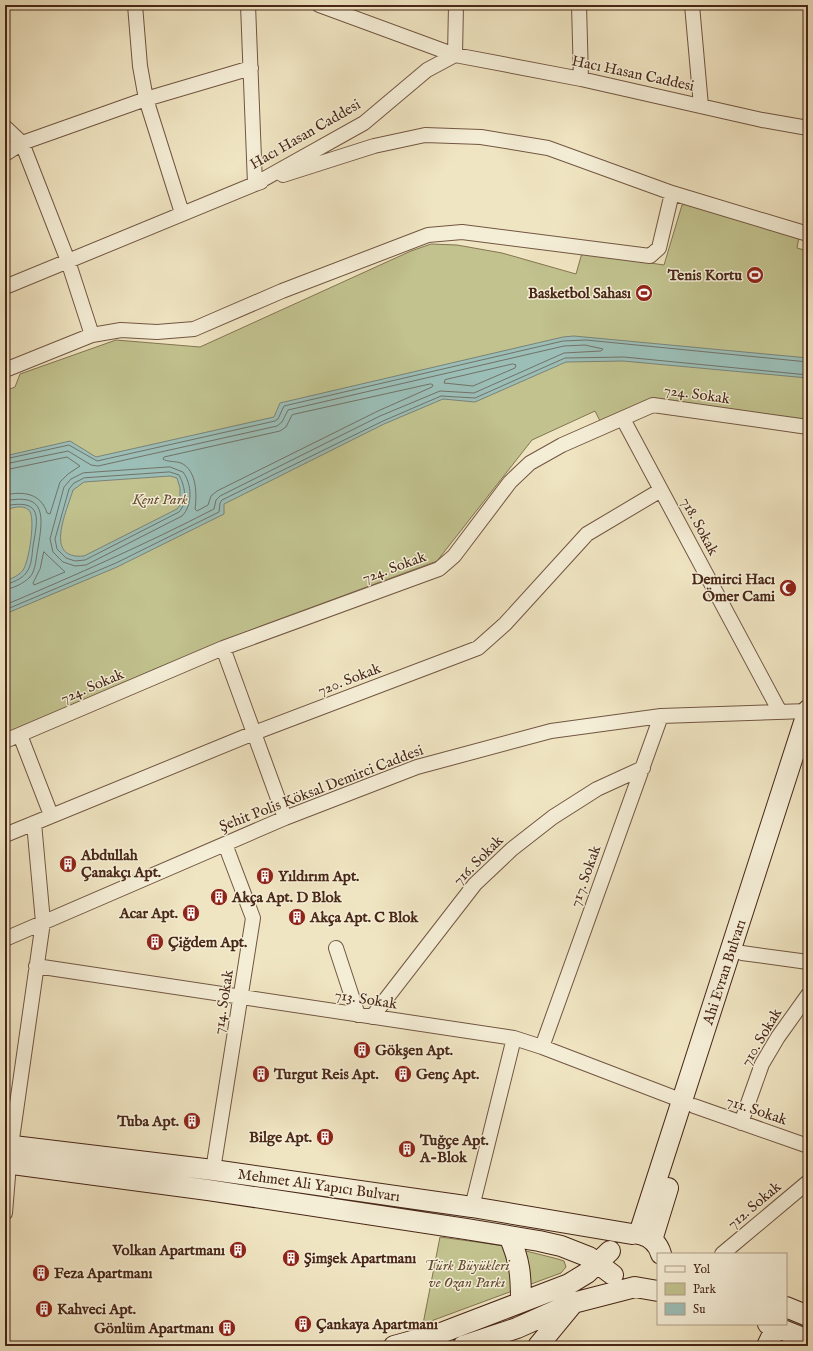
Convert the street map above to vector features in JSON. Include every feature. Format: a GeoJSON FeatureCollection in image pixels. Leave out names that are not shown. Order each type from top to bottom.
{"type":"FeatureCollection","features":[{"type":"Feature","properties":{"kind":"main road","name":"Ahi Evran Bulvarı"},"geometry":{"type":"LineString","coordinates":[[646,1240],[808,711]]}},
{"type":"Feature","properties":{"kind":"main road","name":"Ahi Evran Bulvarı"},"geometry":{"type":"LineString","coordinates":[[688,1104],[742,953],[808,754]]}},
{"type":"Feature","properties":{"kind":"main road","name":"Mehmet Ali Yapıcı Bulvarı"},"geometry":{"type":"LineString","coordinates":[[7,1154],[213,1170],[472,1207],[646,1240],[676,1253]]}},
{"type":"Feature","properties":{"kind":"main road","name":"Mehmet Ali Yapıcı Bulvarı"},"geometry":{"type":"LineString","coordinates":[[7,1154],[208,1190],[509,1236],[561,1246],[607,1263],[623,1283],[635,1287]]}},
{"type":"Feature","properties":{"kind":"main road"},"geometry":{"type":"LineString","coordinates":[[509,1236],[518,1256],[521,1278],[521,1302]]}},
{"type":"Feature","properties":{"kind":"main road"},"geometry":{"type":"LineString","coordinates":[[394,1346],[441,1333],[569,1284],[607,1263],[618,1240],[646,1240]]}},
{"type":"Feature","properties":{"kind":"main road"},"geometry":{"type":"LineString","coordinates":[[463,1346],[517,1328],[573,1303],[635,1287],[651,1281],[657,1274]]}},
{"type":"Feature","properties":{"kind":"main road"},"geometry":{"type":"LineString","coordinates":[[635,1287],[657,1291]]}},
{"type":"Feature","properties":{"kind":"main road"},"geometry":{"type":"LineString","coordinates":[[538,1346],[573,1303]]}},
{"type":"Feature","properties":{"kind":"main road"},"geometry":{"type":"LineString","coordinates":[[787,1307],[808,1316]]}},
{"type":"Feature","properties":{"kind":"main road"},"geometry":{"type":"LineString","coordinates":[[767,1346],[772,1326],[808,1340]]}},
{"type":"Feature","properties":{"kind":"street"},"geometry":{"type":"LineString","coordinates":[[135,5],[140,66],[146,99],[182,213]]}},
{"type":"Feature","properties":{"kind":"street"},"geometry":{"type":"LineString","coordinates":[[248,5],[255,184],[374,146],[425,135],[481,137],[548,148],[672,193],[808,234]]}},
{"type":"Feature","properties":{"kind":"street"},"geometry":{"type":"LineString","coordinates":[[319,5],[455,55],[456,5]]}},
{"type":"Feature","properties":{"kind":"street"},"geometry":{"type":"LineString","coordinates":[[579,5],[581,79]]}},
{"type":"Feature","properties":{"kind":"street"},"geometry":{"type":"LineString","coordinates":[[692,5],[701,106]]}},
{"type":"Feature","properties":{"kind":"street","name":"Hacı Hasan Caddesi"},"geometry":{"type":"LineString","coordinates":[[5,287],[255,184],[364,123],[427,70],[455,55],[581,79],[808,128]]}},
{"type":"Feature","properties":{"kind":"street"},"geometry":{"type":"LineString","coordinates":[[5,154],[22,143],[146,99],[251,68]]}},
{"type":"Feature","properties":{"kind":"street"},"geometry":{"type":"LineString","coordinates":[[808,118],[808,128]]}},
{"type":"Feature","properties":{"kind":"street"},"geometry":{"type":"LineString","coordinates":[[5,127],[22,143],[68,261],[92,335]]}},
{"type":"Feature","properties":{"kind":"street"},"geometry":{"type":"LineString","coordinates":[[5,370],[92,335],[121,330],[157,332],[194,329],[282,291],[428,235],[462,232],[650,256],[659,248],[672,193]]}},
{"type":"Feature","properties":{"kind":"street","name":"724. Sokak"},"geometry":{"type":"LineString","coordinates":[[5,742],[224,648],[439,569],[454,556],[510,482],[530,463],[562,445],[653,405],[808,427]]}},
{"type":"Feature","properties":{"kind":"street","name":"718. Sokak"},"geometry":{"type":"LineString","coordinates":[[623,419],[780,712]]}},
{"type":"Feature","properties":{"kind":"street","name":"720. Sokak"},"geometry":{"type":"LineString","coordinates":[[5,835],[254,733],[478,648],[506,624],[587,534],[661,490]]}},
{"type":"Feature","properties":{"kind":"street"},"geometry":{"type":"LineString","coordinates":[[224,648],[285,818]]}},
{"type":"Feature","properties":{"kind":"street","name":"Şehit Polis Köksal Demirci Caddesi"},"geometry":{"type":"LineString","coordinates":[[5,939],[285,818],[418,767],[552,730],[661,716],[808,711]]}},
{"type":"Feature","properties":{"kind":"street","name":"717. Sokak"},"geometry":{"type":"LineString","coordinates":[[542,1047],[661,716]]}},
{"type":"Feature","properties":{"kind":"street"},"geometry":{"type":"LineString","coordinates":[[20,735],[51,815]]}},
{"type":"Feature","properties":{"kind":"street","name":"716. Sokak"},"geometry":{"type":"LineString","coordinates":[[365,1016],[475,884],[512,849],[553,817],[597,789],[643,768]]}},
{"type":"Feature","properties":{"kind":"street"},"geometry":{"type":"LineString","coordinates":[[5,1213],[7,1154],[42,922],[34,823]]}},
{"type":"Feature","properties":{"kind":"street","name":"714. Sokak"},"geometry":{"type":"LineString","coordinates":[[213,1170],[253,918],[225,844]]}},
{"type":"Feature","properties":{"kind":"street"},"geometry":{"type":"LineString","coordinates":[[336,948],[365,1016]]}},
{"type":"Feature","properties":{"kind":"street"},"geometry":{"type":"LineString","coordinates":[[742,953],[808,962]]}},
{"type":"Feature","properties":{"kind":"street","name":"713. Sokak"},"geometry":{"type":"LineString","coordinates":[[36,966],[514,1038],[542,1047],[688,1104]]}},
{"type":"Feature","properties":{"kind":"street","name":"710. Sokak"},"geometry":{"type":"LineString","coordinates":[[741,1123],[762,1064],[778,1037],[808,995]]}},
{"type":"Feature","properties":{"kind":"street"},"geometry":{"type":"LineString","coordinates":[[472,1207],[514,1038]]}},
{"type":"Feature","properties":{"kind":"street","name":"711. Sokak"},"geometry":{"type":"LineString","coordinates":[[688,1104],[808,1146]]}},
{"type":"Feature","properties":{"kind":"street","name":"712. Sokak"},"geometry":{"type":"LineString","coordinates":[[723,1253],[808,1182]]}},
{"type":"Feature","properties":{"kind":"green space","name":"Kent Park"},"geometry":{"type":"Polygon","coordinates":[[[691,203],[799,237],[797,248],[808,251],[808,421],[652,400],[600,421],[595,411],[532,440],[437,561],[261,626],[155,669],[5,735],[5,391],[15,387],[20,374],[116,340],[200,347],[411,251],[431,244],[457,245],[502,253],[576,274],[582,253],[664,265],[682,205],[691,203]]]}},
{"type":"Feature","properties":{"kind":"green space","name":"Türk Büyükleri ve Ozan Parkı"},"geometry":{"type":"Polygon","coordinates":[[[440,1237],[506,1246],[564,1261],[566,1267],[561,1273],[423,1324],[440,1237]]]}},
{"type":"Feature","properties":{"kind":"water"},"geometry":{"type":"Polygon","coordinates":[[[574,336],[808,358],[808,378],[623,361],[566,362],[475,402],[443,399],[384,424],[224,504],[224,514],[117,567],[5,614],[5,581],[20,574],[23,570],[31,540],[32,521],[31,514],[26,508],[17,507],[5,510],[5,456],[70,441],[96,457],[274,417],[280,403],[563,337],[574,336]],[[170,476],[84,482],[73,490],[63,521],[61,542],[64,550],[72,555],[84,556],[177,509],[180,505],[180,488],[177,478],[170,476]]]}},
{"type":"Feature","properties":{"kind":"place","name":"Tenis Kortu"},"geometry":{"type":"Point","coordinates":[755,275]}},
{"type":"Feature","properties":{"kind":"place","name":"Basketbol Sahası"},"geometry":{"type":"Point","coordinates":[644,293]}},
{"type":"Feature","properties":{"kind":"place","name":"Demirci Hacı Ömer Cami"},"geometry":{"type":"Point","coordinates":[788,588]}},
{"type":"Feature","properties":{"kind":"place","name":"Abdullah Çanakçı Apt."},"geometry":{"type":"Point","coordinates":[68,864]}},
{"type":"Feature","properties":{"kind":"place","name":"Yıldırım Apt."},"geometry":{"type":"Point","coordinates":[265,876]}},
{"type":"Feature","properties":{"kind":"place","name":"Akça Apt. D Blok"},"geometry":{"type":"Point","coordinates":[219,897]}},
{"type":"Feature","properties":{"kind":"place","name":"Acar Apt."},"geometry":{"type":"Point","coordinates":[191,913]}},
{"type":"Feature","properties":{"kind":"place","name":"Akça Apt. C Blok"},"geometry":{"type":"Point","coordinates":[297,917]}},
{"type":"Feature","properties":{"kind":"place","name":"Çiğdem Apt."},"geometry":{"type":"Point","coordinates":[155,942]}},
{"type":"Feature","properties":{"kind":"place","name":"Gökşen Apt."},"geometry":{"type":"Point","coordinates":[362,1050]}},
{"type":"Feature","properties":{"kind":"place","name":"Turgut Reis Apt."},"geometry":{"type":"Point","coordinates":[261,1074]}},
{"type":"Feature","properties":{"kind":"place","name":"Genç Apt."},"geometry":{"type":"Point","coordinates":[403,1074]}},
{"type":"Feature","properties":{"kind":"place","name":"Tuba Apt."},"geometry":{"type":"Point","coordinates":[192,1121]}},
{"type":"Feature","properties":{"kind":"place","name":"Bilge Apt."},"geometry":{"type":"Point","coordinates":[325,1137]}},
{"type":"Feature","properties":{"kind":"place","name":"Tuğçe Apt. A-Blok"},"geometry":{"type":"Point","coordinates":[407,1149]}},
{"type":"Feature","properties":{"kind":"place","name":"Volkan Apartmanı"},"geometry":{"type":"Point","coordinates":[238,1250]}},
{"type":"Feature","properties":{"kind":"place","name":"Şimşek Apartmanı"},"geometry":{"type":"Point","coordinates":[291,1258]}},
{"type":"Feature","properties":{"kind":"place","name":"Feza Apartmanı"},"geometry":{"type":"Point","coordinates":[41,1273]}},
{"type":"Feature","properties":{"kind":"place","name":"Kahveci Apt."},"geometry":{"type":"Point","coordinates":[44,1309]}},
{"type":"Feature","properties":{"kind":"place","name":"Çankaya Apartmanı"},"geometry":{"type":"Point","coordinates":[303,1324]}},
{"type":"Feature","properties":{"kind":"place","name":"Gönlüm Apartmanı"},"geometry":{"type":"Point","coordinates":[227,1328]}}]}
